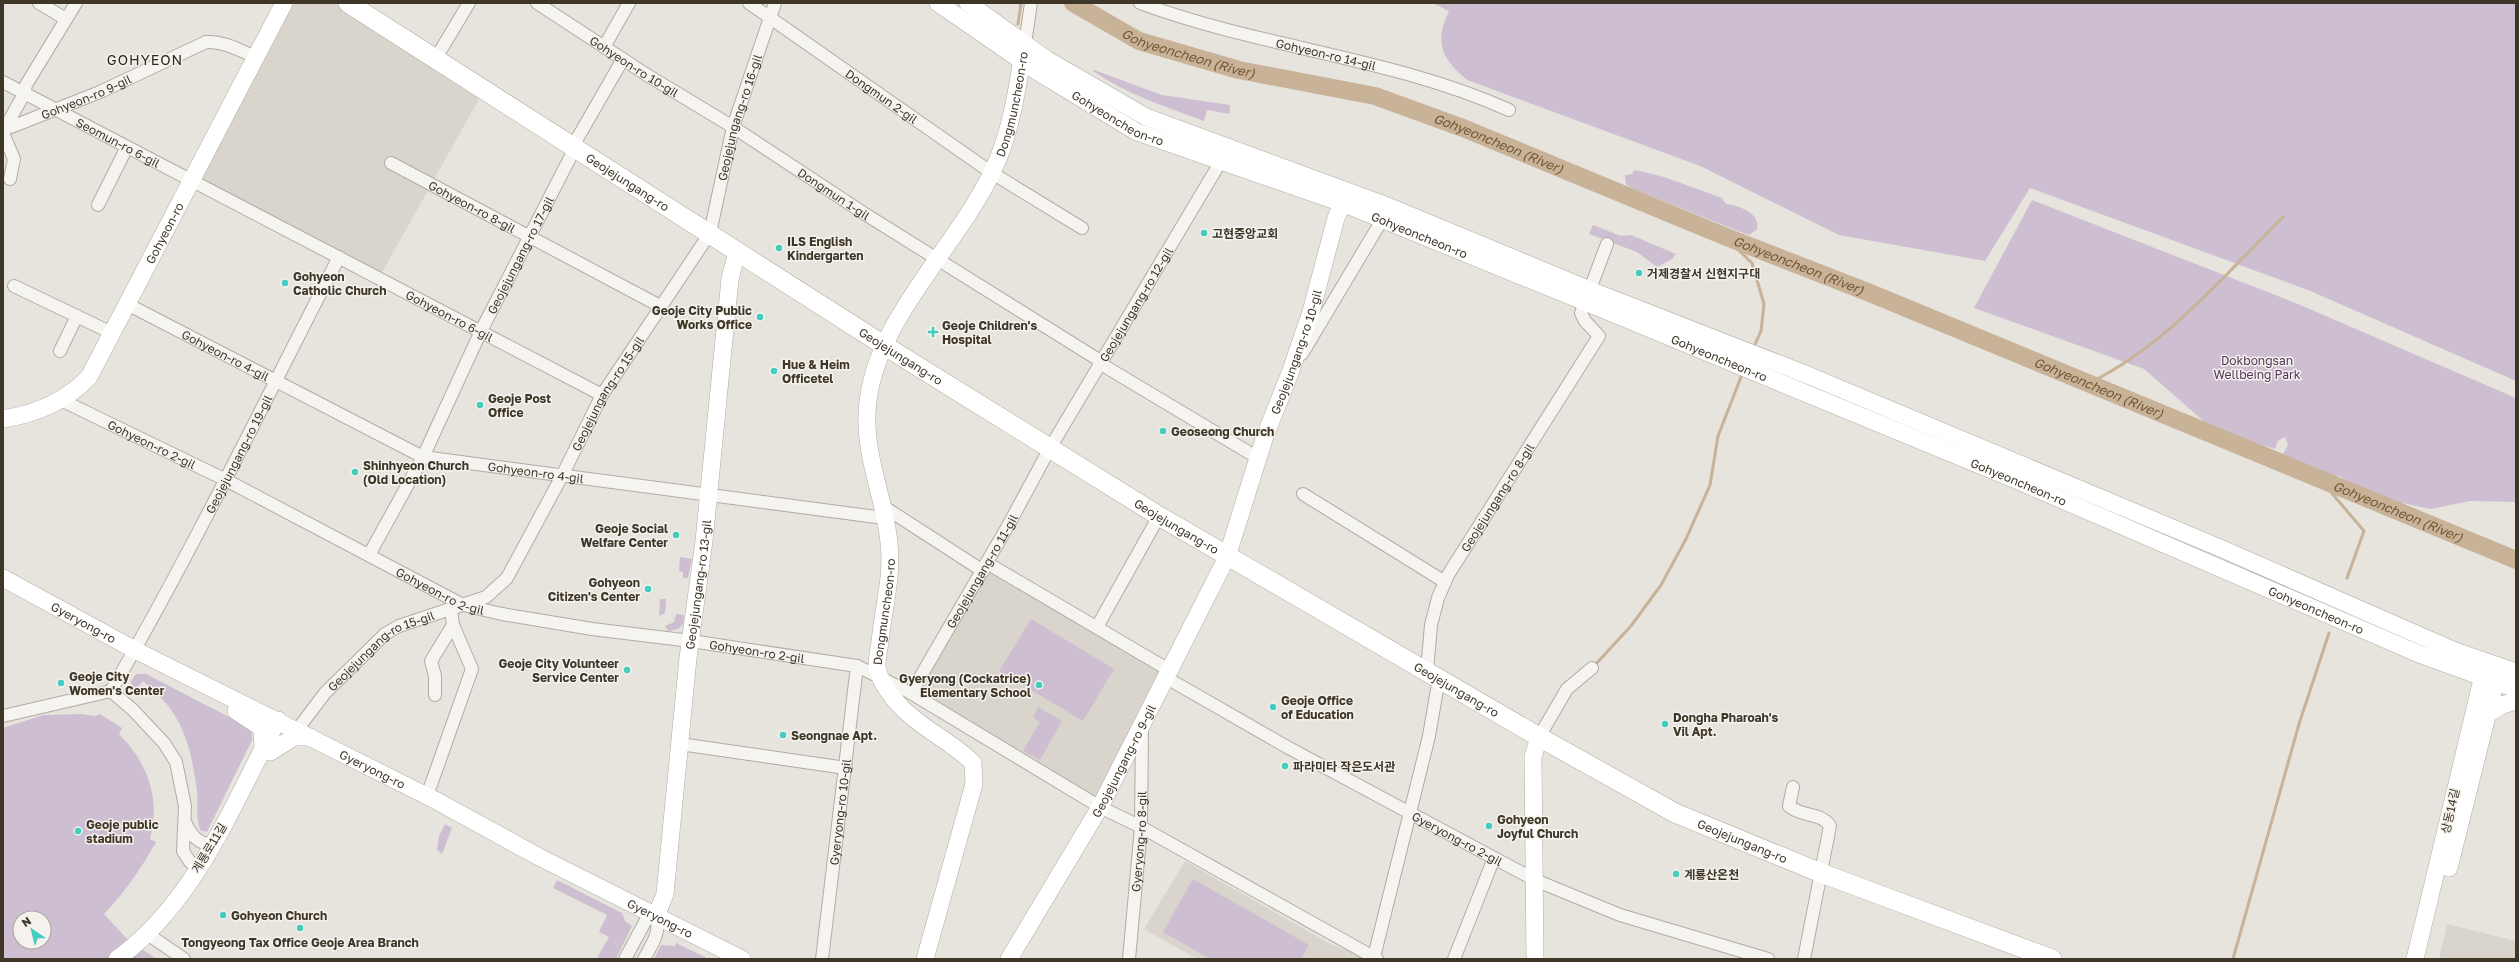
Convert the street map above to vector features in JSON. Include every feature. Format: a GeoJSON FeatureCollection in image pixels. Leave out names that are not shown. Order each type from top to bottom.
{"type":"FeatureCollection","features":[{"type":"Feature","properties":{"kind":"main road","name":"Geojejungang-ro"},"geometry":{"type":"LineString","coordinates":[[348,3],[885,346],[1159,516],[1227,557],[1539,737],[1675,813],[1821,873],[2052,959]]}},
{"type":"Feature","properties":{"kind":"street"},"geometry":{"type":"LineString","coordinates":[[39,3],[66,19]]}},
{"type":"Feature","properties":{"kind":"street"},"geometry":{"type":"LineString","coordinates":[[10,179],[14,159],[4,129],[24,94],[26,85],[76,3]]}},
{"type":"Feature","properties":{"kind":"street","name":"Gohyeon-ro"},"geometry":{"type":"LineString","coordinates":[[3,419],[36,411],[61,400],[77,389],[89,377],[284,3]]}},
{"type":"Feature","properties":{"kind":"street"},"geometry":{"type":"LineString","coordinates":[[436,58],[469,3]]}},
{"type":"Feature","properties":{"kind":"street","name":"Gohyeon-ro 10-gil"},"geometry":{"type":"LineString","coordinates":[[537,3],[604,47],[733,127]]}},
{"type":"Feature","properties":{"kind":"street"},"geometry":{"type":"LineString","coordinates":[[604,47],[629,3]]}},
{"type":"Feature","properties":{"kind":"street","name":"Dongmun 2-gil"},"geometry":{"type":"LineString","coordinates":[[749,3],[992,173]]}},
{"type":"Feature","properties":{"kind":"street","name":"Geojejungang-ro 16-gil"},"geometry":{"type":"LineString","coordinates":[[710,233],[733,127],[771,19],[775,3]]}},
{"type":"Feature","properties":{"kind":"street","name":"Gohyeoncheon-ro"},"geometry":{"type":"LineString","coordinates":[[938,3],[1022,62],[1137,132],[1221,162],[1345,197],[1382,220],[1587,296]]}},
{"type":"Feature","properties":{"kind":"street","name":"Gohyeoncheon-ro"},"geometry":{"type":"LineString","coordinates":[[968,3],[1025,38],[1146,117],[1587,296],[2220,548],[2455,651],[2491,672],[2516,689]]}},
{"type":"Feature","properties":{"kind":"street"},"geometry":{"type":"LineString","coordinates":[[1025,38],[1031,3]]}},
{"type":"Feature","properties":{"kind":"street","name":"Gohyeon-ro 14-gil"},"geometry":{"type":"LineString","coordinates":[[1140,3],[1189,20],[1380,66],[1466,91],[1509,110]]}},
{"type":"Feature","properties":{"kind":"street","name":"Dongmuncheon-ro"},"geometry":{"type":"LineString","coordinates":[[925,959],[974,784],[973,763],[961,751],[917,722],[899,705],[881,678],[877,666],[891,570],[889,542],[870,464],[866,413],[870,387],[885,346],[905,307],[992,173],[1008,132],[1022,62],[1025,38]]}},
{"type":"Feature","properties":{"kind":"street","name":"Gohyeon-ro 9-gil"},"geometry":{"type":"LineString","coordinates":[[4,129],[55,110],[206,42],[222,43],[255,57]]}},
{"type":"Feature","properties":{"kind":"street","name":"Geojejungang-ro 17-gil"},"geometry":{"type":"LineString","coordinates":[[369,555],[422,456],[482,331],[531,236],[574,147],[623,59]]}},
{"type":"Feature","properties":{"kind":"street","name":"Seomun-ro 6-gil"},"geometry":{"type":"LineString","coordinates":[[3,82],[127,147],[192,179]]}},
{"type":"Feature","properties":{"kind":"street","name":"Dongmun 1-gil"},"geometry":{"type":"LineString","coordinates":[[733,127],[786,164],[936,258]]}},
{"type":"Feature","properties":{"kind":"street"},"geometry":{"type":"LineString","coordinates":[[98,205],[127,147]]}},
{"type":"Feature","properties":{"kind":"street","name":"Geojejungang-ro 12-gil"},"geometry":{"type":"LineString","coordinates":[[1050,448],[1221,162]]}},
{"type":"Feature","properties":{"kind":"street","name":"Gohyeon-ro 8-gil"},"geometry":{"type":"LineString","coordinates":[[391,163],[531,236],[660,306]]}},
{"type":"Feature","properties":{"kind":"street"},"geometry":{"type":"LineString","coordinates":[[992,173],[1082,228]]}},
{"type":"Feature","properties":{"kind":"street","name":"Gohyeon-ro 6-gil"},"geometry":{"type":"LineString","coordinates":[[192,179],[602,395]]}},
{"type":"Feature","properties":{"kind":"street","name":"Geojejungang-ro 10-gil"},"geometry":{"type":"LineString","coordinates":[[1227,557],[1258,458],[1290,374],[1345,197]]}},
{"type":"Feature","properties":{"kind":"street"},"geometry":{"type":"LineString","coordinates":[[1290,374],[1382,220]]}},
{"type":"Feature","properties":{"kind":"street","name":"Geojejungang-ro 15-gil"},"geometry":{"type":"LineString","coordinates":[[293,728],[325,693],[385,634],[399,626],[486,597],[508,578],[564,474],[602,395],[710,233]]}},
{"type":"Feature","properties":{"kind":"street"},"geometry":{"type":"LineString","coordinates":[[1587,296],[1607,244]]}},
{"type":"Feature","properties":{"kind":"street","name":"Geojejungang-ro 13-gil"},"geometry":{"type":"LineString","coordinates":[[656,916],[665,894],[730,279],[737,252]]}},
{"type":"Feature","properties":{"kind":"street","name":"Geojejungang-ro 19-gil"},"geometry":{"type":"LineString","coordinates":[[111,691],[135,650],[339,257]]}},
{"type":"Feature","properties":{"kind":"street"},"geometry":{"type":"LineString","coordinates":[[936,258],[1102,363],[1258,458]]}},
{"type":"Feature","properties":{"kind":"street"},"geometry":{"type":"LineString","coordinates":[[14,286],[112,333]]}},
{"type":"Feature","properties":{"kind":"street","name":"Geojejungang-ro 8-gil"},"geometry":{"type":"LineString","coordinates":[[1375,958],[1429,736],[1433,675],[1432,625],[1438,598],[1445,582],[1599,336],[1581,317],[1587,296]]}},
{"type":"Feature","properties":{"kind":"street","name":"Gohyeon-ro 4-gil"},"geometry":{"type":"LineString","coordinates":[[127,304],[422,456],[564,474],[708,496],[882,512]]}},
{"type":"Feature","properties":{"kind":"street"},"geometry":{"type":"LineString","coordinates":[[60,351],[78,316]]}},
{"type":"Feature","properties":{"kind":"street","name":"Gohyeoncheon-ro"},"geometry":{"type":"LineString","coordinates":[[1748,360],[2023,483],[2419,654],[2491,672],[2516,672]]}},
{"type":"Feature","properties":{"kind":"street","name":"Gohyeon-ro 2-gil"},"geometry":{"type":"LineString","coordinates":[[61,400],[224,479],[464,605],[502,614],[592,629],[691,641],[857,666],[911,693],[1100,807],[1141,827],[1375,958]]}},
{"type":"Feature","properties":{"kind":"street","name":"Geojejungang-ro 11-gil"},"geometry":{"type":"LineString","coordinates":[[911,693],[985,567],[1050,448]]}},
{"type":"Feature","properties":{"kind":"street"},"geometry":{"type":"LineString","coordinates":[[1303,494],[1445,582]]}},
{"type":"Feature","properties":{"kind":"street","name":"Gyeryong-ro 2-gil"},"geometry":{"type":"LineString","coordinates":[[882,512],[1097,627],[1167,673],[1287,747],[1535,880],[1620,915],[1768,959]]}},
{"type":"Feature","properties":{"kind":"street"},"geometry":{"type":"LineString","coordinates":[[1097,627],[1159,516]]}},
{"type":"Feature","properties":{"kind":"street","name":"Geojejungang-ro 9-gil"},"geometry":{"type":"LineString","coordinates":[[1009,959],[1100,807],[1227,557]]}},
{"type":"Feature","properties":{"kind":"street","name":"Gyeryong-ro"},"geometry":{"type":"LineString","coordinates":[[3,578],[135,650],[427,796],[656,916],[742,959]]}},
{"type":"Feature","properties":{"kind":"street"},"geometry":{"type":"LineString","coordinates":[[427,796],[472,669],[453,625],[451,609]]}},
{"type":"Feature","properties":{"kind":"street"},"geometry":{"type":"LineString","coordinates":[[434,695],[435,676],[431,661],[453,625]]}},
{"type":"Feature","properties":{"kind":"street"},"geometry":{"type":"LineString","coordinates":[[2419,654],[2427,664],[2467,682],[2481,712],[2516,700]]}},
{"type":"Feature","properties":{"kind":"street","name":"Gyeryong-ro 10-gil"},"geometry":{"type":"LineString","coordinates":[[822,959],[857,666]]}},
{"type":"Feature","properties":{"kind":"street"},"geometry":{"type":"LineString","coordinates":[[1535,959],[1533,757],[1539,737],[1567,689],[1592,668]]}},
{"type":"Feature","properties":{"kind":"street"},"geometry":{"type":"LineString","coordinates":[[176,670],[193,688],[257,724],[264,733],[267,749],[294,737],[293,728]]}},
{"type":"Feature","properties":{"kind":"street","name":"상동14길"},"geometry":{"type":"LineString","coordinates":[[2415,959],[2491,672]]}},
{"type":"Feature","properties":{"kind":"street"},"geometry":{"type":"LineString","coordinates":[[3,716],[111,691],[133,710],[164,743],[176,762],[182,786],[185,821],[183,851],[190,862],[198,868]]}},
{"type":"Feature","properties":{"kind":"street","name":"상동14길"},"geometry":{"type":"LineString","coordinates":[[2426,959],[2481,712]]}},
{"type":"Feature","properties":{"kind":"street","name":"Gyeryong-ro 8-gil"},"geometry":{"type":"LineString","coordinates":[[1129,959],[1141,827],[1142,723]]}},
{"type":"Feature","properties":{"kind":"street","name":"계룡로11길"},"geometry":{"type":"LineString","coordinates":[[132,959],[198,868],[267,749],[293,728]]}},
{"type":"Feature","properties":{"kind":"street"},"geometry":{"type":"LineString","coordinates":[[680,744],[846,768]]}},
{"type":"Feature","properties":{"kind":"street","name":"계룡로11길"},"geometry":{"type":"LineString","coordinates":[[116,959],[150,936],[180,910],[223,846],[267,749]]}},
{"type":"Feature","properties":{"kind":"street"},"geometry":{"type":"LineString","coordinates":[[1793,787],[1789,806],[1796,810],[1822,818],[1830,826],[1804,959]]}},
{"type":"Feature","properties":{"kind":"street"},"geometry":{"type":"LineString","coordinates":[[185,821],[190,832],[198,841],[208,844],[213,843]]}},
{"type":"Feature","properties":{"kind":"street"},"geometry":{"type":"LineString","coordinates":[[1454,959],[1494,858]]}},
{"type":"Feature","properties":{"kind":"street"},"geometry":{"type":"LineString","coordinates":[[625,959],[646,920],[656,916],[658,925],[657,935],[644,959]]}},
{"type":"Feature","properties":{"kind":"street"},"geometry":{"type":"LineString","coordinates":[[150,936],[184,959]]}},
{"type":"Feature","properties":{"kind":"shaded area"},"geometry":{"type":"Polygon","coordinates":[[[284,3],[348,3],[484,90],[379,278],[192,179],[284,3]]]}},
{"type":"Feature","properties":{"kind":"shaded area","name":"Gyeryong (Cockatrice) Elementary School"},"geometry":{"type":"Polygon","coordinates":[[[987,563],[1169,670],[1100,807],[911,693],[987,563]]]}},
{"type":"Feature","properties":{"kind":"shaded area"},"geometry":{"type":"Polygon","coordinates":[[[1185,861],[1332,945],[1370,959],[1197,959],[1144,929],[1185,861]]]}},
{"type":"Feature","properties":{"kind":"shaded area"},"geometry":{"type":"Polygon","coordinates":[[[2447,924],[2516,941],[2516,959],[2439,959],[2447,924]]]}},
{"type":"Feature","properties":{"kind":"green space"},"geometry":{"type":"Polygon","coordinates":[[[1432,3],[2516,3],[2516,381],[2308,290],[2030,188],[1985,261],[1839,235],[1700,166],[1467,80],[1451,64],[1443,49],[1441,41],[1442,32],[1444,22],[1449,11],[1432,3]]]}},
{"type":"Feature","properties":{"kind":"green space"},"geometry":{"type":"Polygon","coordinates":[[[1094,70],[1162,95],[1230,105],[1230,114],[1207,110],[1204,121],[1119,87],[1093,71],[1094,70]]]}},
{"type":"Feature","properties":{"kind":"green space"},"geometry":{"type":"Polygon","coordinates":[[[1635,170],[1664,177],[1722,198],[1726,204],[1742,208],[1752,214],[1756,218],[1757,229],[1749,235],[1631,188],[1626,184],[1625,175],[1632,174],[1635,170]]]}},
{"type":"Feature","properties":{"kind":"green space","name":"Dokbongsan Wellbeing Park"},"geometry":{"type":"Polygon","coordinates":[[[2032,200],[2298,304],[2516,398],[2516,502],[2470,501],[2431,509],[2397,502],[2365,490],[2339,476],[2324,475],[2283,454],[2288,445],[2285,437],[2278,441],[2275,449],[2236,438],[2207,424],[2144,369],[1974,308],[2032,200]]]}},
{"type":"Feature","properties":{"kind":"green space"},"geometry":{"type":"Polygon","coordinates":[[[1593,225],[1621,236],[1631,235],[1676,254],[1672,259],[1657,267],[1637,252],[1589,234],[1593,225]]]}},
{"type":"Feature","properties":{"kind":"green space"},"geometry":{"type":"Polygon","coordinates":[[[680,557],[692,559],[688,578],[683,578],[683,572],[679,571],[680,557]]]}},
{"type":"Feature","properties":{"kind":"green space"},"geometry":{"type":"Polygon","coordinates":[[[2249,566],[2343,608],[2341,613],[2247,570],[2249,566]]]}},
{"type":"Feature","properties":{"kind":"green space"},"geometry":{"type":"Polygon","coordinates":[[[660,599],[666,599],[665,613],[659,616],[660,599]]]}},
{"type":"Feature","properties":{"kind":"green space"},"geometry":{"type":"Polygon","coordinates":[[[676,614],[684,615],[683,624],[678,629],[668,631],[665,626],[674,622],[676,614]]]}},
{"type":"Feature","properties":{"kind":"green space"},"geometry":{"type":"Polygon","coordinates":[[[1031,619],[1114,669],[1083,721],[999,671],[1031,619]]]}},
{"type":"Feature","properties":{"kind":"green space"},"geometry":{"type":"Polygon","coordinates":[[[136,674],[146,674],[231,718],[252,732],[252,740],[207,832],[200,830],[195,778],[183,731],[178,720],[161,697],[143,681],[132,694],[131,681],[136,674]]]}},
{"type":"Feature","properties":{"kind":"green space"},"geometry":{"type":"Polygon","coordinates":[[[1038,707],[1062,721],[1040,760],[1023,751],[1040,722],[1033,717],[1038,707]]]}},
{"type":"Feature","properties":{"kind":"green space","name":"Geoje public stadium"},"geometry":{"type":"Polygon","coordinates":[[[82,714],[94,716],[100,714],[122,728],[119,734],[138,757],[150,783],[154,810],[150,839],[156,842],[132,880],[104,914],[129,941],[157,959],[3,959],[3,728],[43,715],[82,714]]]}},
{"type":"Feature","properties":{"kind":"green space"},"geometry":{"type":"Polygon","coordinates":[[[445,824],[452,828],[442,854],[437,850],[439,836],[445,824]]]}},
{"type":"Feature","properties":{"kind":"green space"},"geometry":{"type":"Polygon","coordinates":[[[1193,879],[1309,945],[1301,959],[1210,959],[1163,932],[1193,879]]]}},
{"type":"Feature","properties":{"kind":"green space"},"geometry":{"type":"Polygon","coordinates":[[[557,880],[622,913],[625,921],[632,926],[616,959],[600,959],[598,956],[609,937],[599,932],[607,915],[553,888],[557,880]]]}},
{"type":"Feature","properties":{"kind":"green space"},"geometry":{"type":"Polygon","coordinates":[[[676,943],[709,959],[654,959],[661,945],[675,946],[676,943]]]}},
{"type":"Feature","properties":{"kind":"waterway"},"geometry":{"type":"LineString","coordinates":[[1018,24],[1021,3]]}},
{"type":"Feature","properties":{"kind":"waterway","name":"Gohyeoncheon (River)"},"geometry":{"type":"LineString","coordinates":[[1073,3],[1139,41],[1239,70],[1375,96],[1463,128],[1724,236],[1870,293],[2516,560]]}},
{"type":"Feature","properties":{"kind":"waterway"},"geometry":{"type":"LineString","coordinates":[[2089,383],[2116,368],[2143,350],[2168,330],[2216,286],[2283,217]]}},
{"type":"Feature","properties":{"kind":"waterway"},"geometry":{"type":"LineString","coordinates":[[1724,236],[1752,263],[1764,304],[1761,331],[1753,349]]}},
{"type":"Feature","properties":{"kind":"waterway"},"geometry":{"type":"LineString","coordinates":[[1594,666],[1631,626],[1661,585],[1686,539],[1710,485],[1718,436],[1743,372]]}},
{"type":"Feature","properties":{"kind":"waterway"},"geometry":{"type":"LineString","coordinates":[[2319,478],[2364,531],[2347,578]]}},
{"type":"Feature","properties":{"kind":"waterway"},"geometry":{"type":"LineString","coordinates":[[2233,959],[2299,724],[2329,633]]}},
{"type":"Feature","properties":{"kind":"place","name":"고현중앙교회"},"geometry":{"type":"Point","coordinates":[1204,233]}},
{"type":"Feature","properties":{"kind":"place","name":"ILS English Kindergarten"},"geometry":{"type":"Point","coordinates":[779,248]}},
{"type":"Feature","properties":{"kind":"place","name":"거제경찰서 신현지구대"},"geometry":{"type":"Point","coordinates":[1639,273]}},
{"type":"Feature","properties":{"kind":"place","name":"Gohyeon Catholic Church"},"geometry":{"type":"Point","coordinates":[285,283]}},
{"type":"Feature","properties":{"kind":"place","name":"Geoje City Public Works Office"},"geometry":{"type":"Point","coordinates":[760,317]}},
{"type":"Feature","properties":{"kind":"place","name":"Geoje Children's Hospital"},"geometry":{"type":"Point","coordinates":[933,332]}},
{"type":"Feature","properties":{"kind":"place","name":"Hue & Heim Officetel"},"geometry":{"type":"Point","coordinates":[774,371]}},
{"type":"Feature","properties":{"kind":"place","name":"Geoje Post Office"},"geometry":{"type":"Point","coordinates":[480,405]}},
{"type":"Feature","properties":{"kind":"place","name":"Geoseong Church"},"geometry":{"type":"Point","coordinates":[1163,431]}},
{"type":"Feature","properties":{"kind":"place","name":"Shinhyeon Church (Old Location)"},"geometry":{"type":"Point","coordinates":[355,472]}},
{"type":"Feature","properties":{"kind":"place","name":"Geoje Social Welfare Center"},"geometry":{"type":"Point","coordinates":[676,535]}},
{"type":"Feature","properties":{"kind":"place","name":"Gohyeon Citizen's Center"},"geometry":{"type":"Point","coordinates":[648,589]}},
{"type":"Feature","properties":{"kind":"place","name":"Geoje City Volunteer Service Center"},"geometry":{"type":"Point","coordinates":[627,670]}},
{"type":"Feature","properties":{"kind":"place","name":"Geoje City Women's Center"},"geometry":{"type":"Point","coordinates":[61,683]}},
{"type":"Feature","properties":{"kind":"place","name":"Gyeryong (Cockatrice) Elementary School"},"geometry":{"type":"Point","coordinates":[1039,685]}},
{"type":"Feature","properties":{"kind":"place","name":"Geoje Office of Education"},"geometry":{"type":"Point","coordinates":[1273,707]}},
{"type":"Feature","properties":{"kind":"place","name":"Dongha Pharoah's Vil Apt."},"geometry":{"type":"Point","coordinates":[1665,724]}},
{"type":"Feature","properties":{"kind":"place","name":"Seongnae Apt."},"geometry":{"type":"Point","coordinates":[783,735]}},
{"type":"Feature","properties":{"kind":"place","name":"파라미타 작은도서관"},"geometry":{"type":"Point","coordinates":[1285,766]}},
{"type":"Feature","properties":{"kind":"place","name":"Gohyeon Joyful Church"},"geometry":{"type":"Point","coordinates":[1489,826]}},
{"type":"Feature","properties":{"kind":"place","name":"Geoje public stadium"},"geometry":{"type":"Point","coordinates":[78,831]}},
{"type":"Feature","properties":{"kind":"place","name":"계룡산온천"},"geometry":{"type":"Point","coordinates":[1676,874]}},
{"type":"Feature","properties":{"kind":"place","name":"Gohyeon Church"},"geometry":{"type":"Point","coordinates":[223,915]}},
{"type":"Feature","properties":{"kind":"place","name":"Tongyeong Tax Office Geoje Area Branch"},"geometry":{"type":"Point","coordinates":[300,928]}},
{"type":"Feature","properties":{"kind":"district","name":"GOHYEON"},"geometry":{"type":"Point","coordinates":[145,59]}}]}
